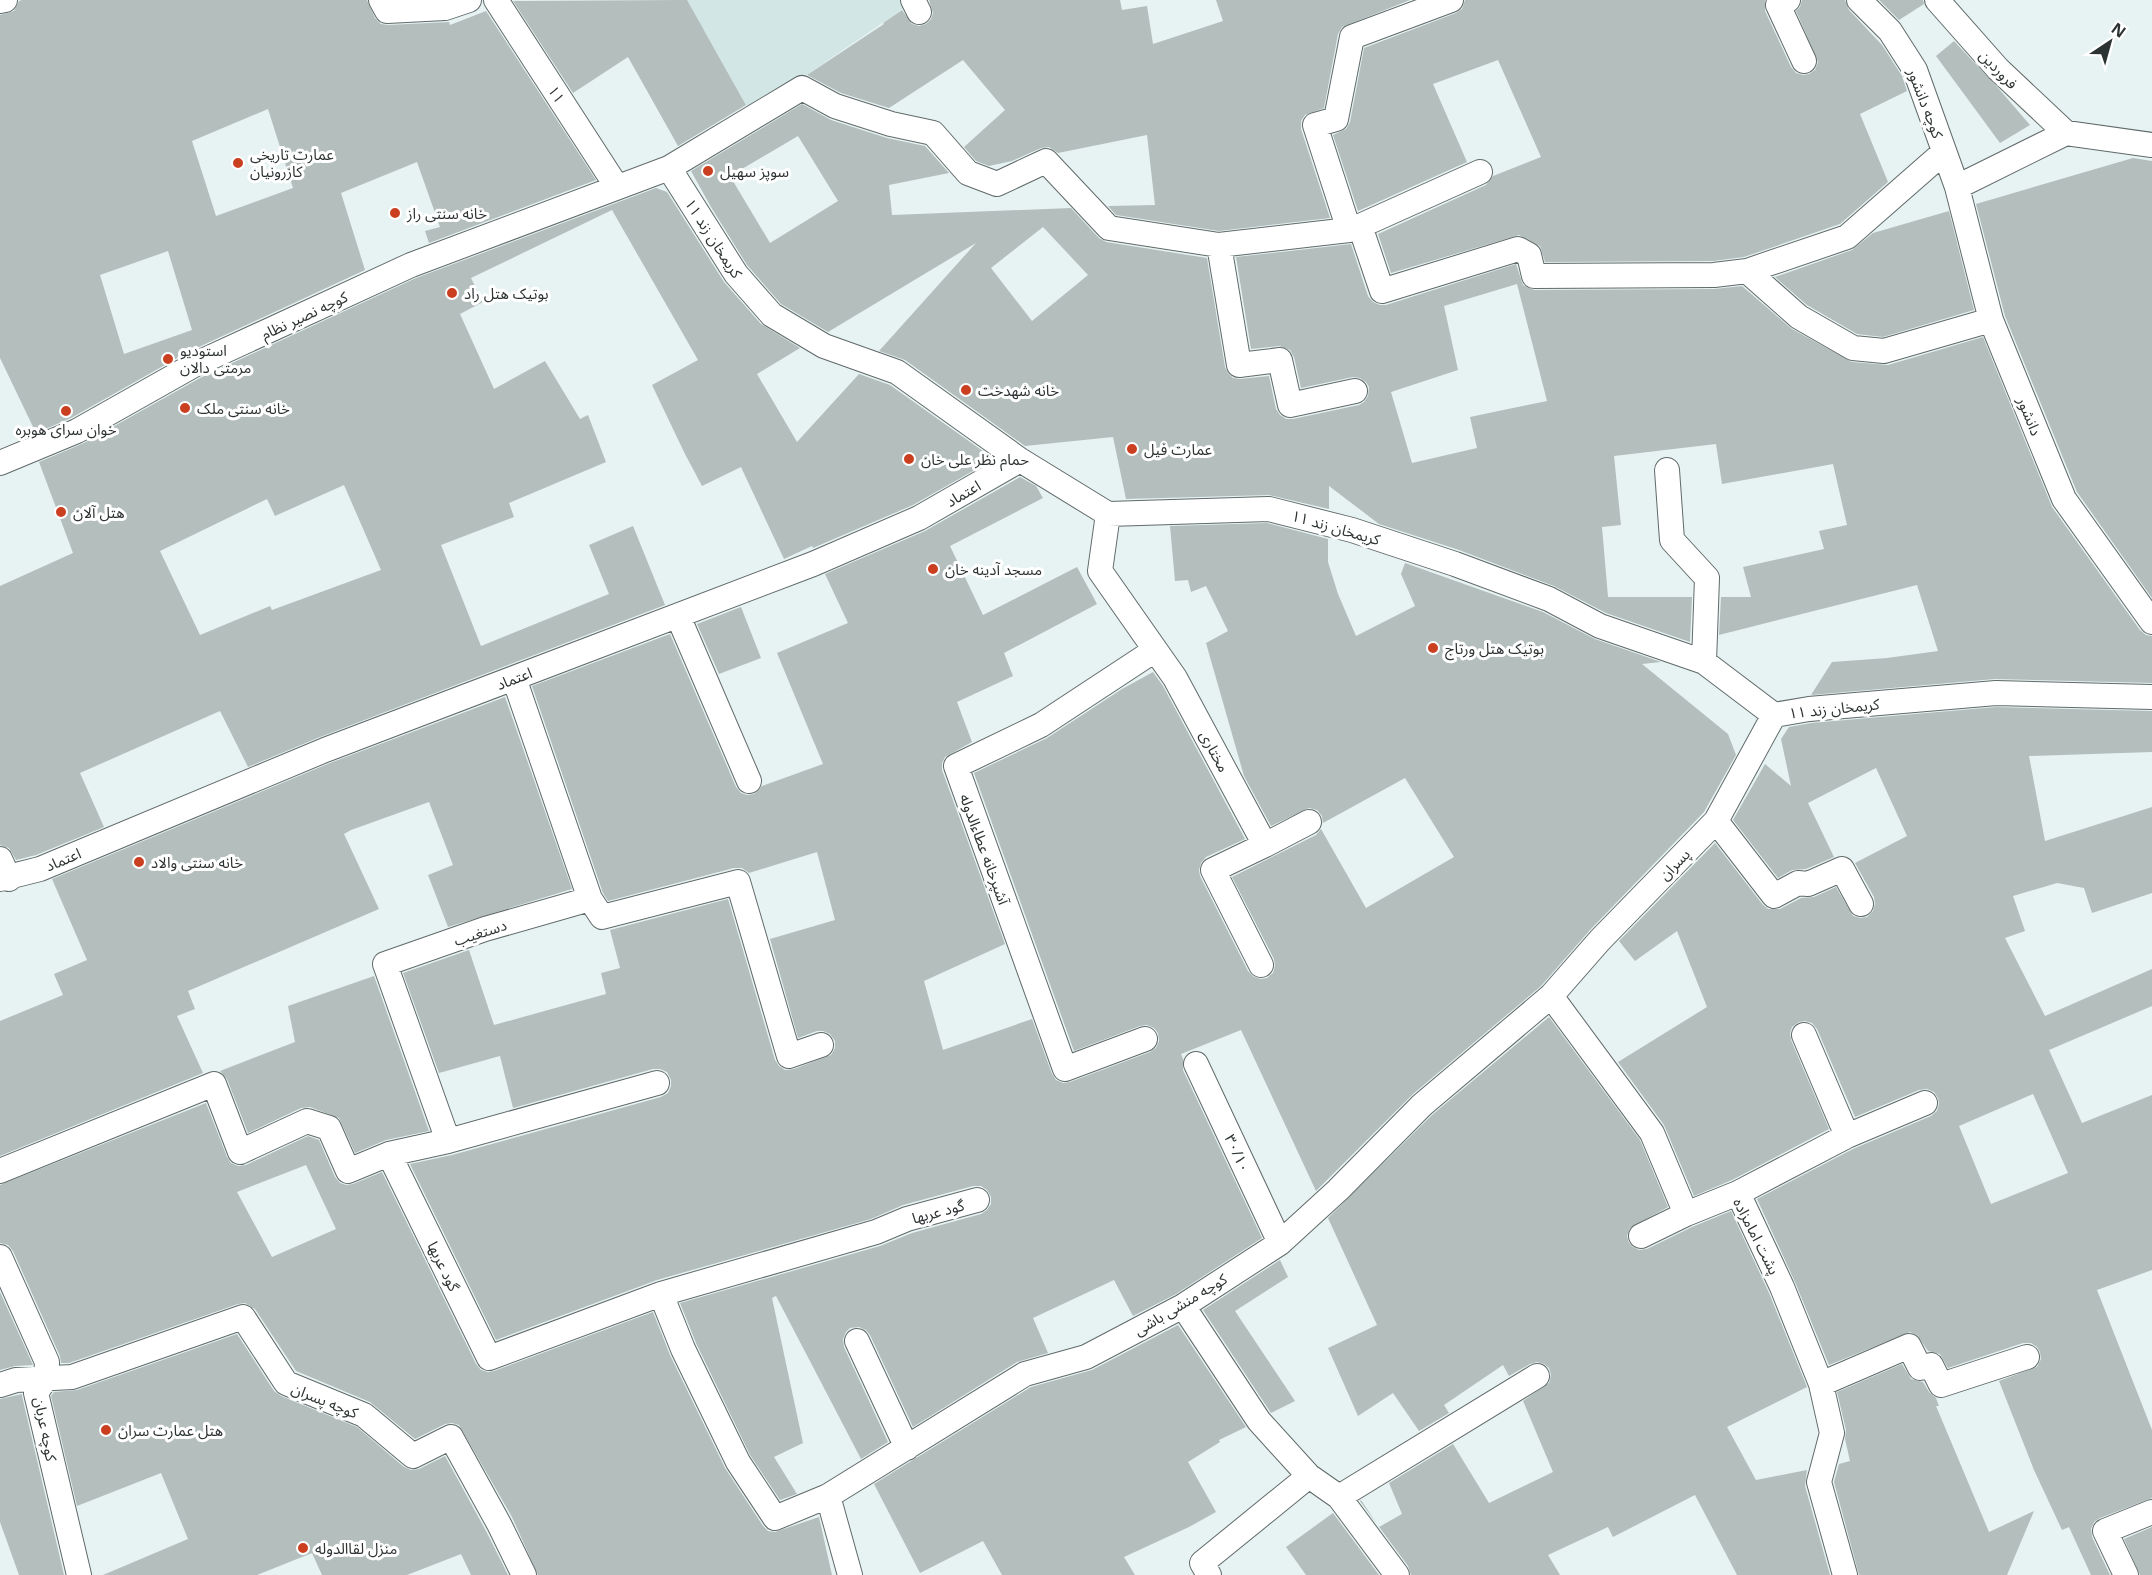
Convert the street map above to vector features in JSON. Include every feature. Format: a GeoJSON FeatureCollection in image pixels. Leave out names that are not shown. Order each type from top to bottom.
{"type":"FeatureCollection","features":[{"type":"Feature","properties":{"kind":"lane"},"geometry":{"type":"LineString","coordinates":[[0,2],[4,0]]}},
{"type":"Feature","properties":{"kind":"lane"},"geometry":{"type":"LineString","coordinates":[[381,0],[387,11],[445,8],[469,0]]}},
{"type":"Feature","properties":{"kind":"lane","name":"۱۱"},"geometry":{"type":"LineString","coordinates":[[496,0],[617,187]]}},
{"type":"Feature","properties":{"kind":"lane"},"geometry":{"type":"LineString","coordinates":[[1451,0],[1352,37],[1336,118],[1316,125],[1355,228],[1382,291],[1518,249],[1529,255],[1534,276],[1714,275],[1747,271],[1847,237],[1944,152]]}},
{"type":"Feature","properties":{"kind":"lane"},"geometry":{"type":"LineString","coordinates":[[1788,0],[1778,5],[1804,61]]}},
{"type":"Feature","properties":{"kind":"lane","name":"کوچه دانشور"},"geometry":{"type":"LineString","coordinates":[[1859,0],[1890,31],[1915,70],[1957,187]]}},
{"type":"Feature","properties":{"kind":"lane","name":"فروردین"},"geometry":{"type":"LineString","coordinates":[[1937,0],[1998,69],[2066,133]]}},
{"type":"Feature","properties":{"kind":"lane"},"geometry":{"type":"LineString","coordinates":[[617,187],[669,168],[801,88],[835,106],[891,124],[933,133],[968,173],[997,184],[1046,161],[1109,228],[1219,245],[1355,228],[1480,172]]}},
{"type":"Feature","properties":{"kind":"lane"},"geometry":{"type":"LineString","coordinates":[[1957,187],[2066,133],[2152,144]]}},
{"type":"Feature","properties":{"kind":"lane","name":"کریمخان زند ۱۱"},"geometry":{"type":"LineString","coordinates":[[669,168],[736,274],[772,315],[824,346],[897,372],[1020,460],[1108,514],[1269,509],[1352,530],[1455,564],[1549,599],[1600,626],[1704,662],[1774,715],[1809,709],[1996,693],[2152,697]]}},
{"type":"Feature","properties":{"kind":"lane","name":"کوچه نصیر نظام"},"geometry":{"type":"LineString","coordinates":[[0,463],[77,431],[194,366],[411,266],[617,187]]}},
{"type":"Feature","properties":{"kind":"lane","name":"دانشور"},"geometry":{"type":"LineString","coordinates":[[1957,187],[1991,320],[2064,499],[2152,622]]}},
{"type":"Feature","properties":{"kind":"lane"},"geometry":{"type":"LineString","coordinates":[[1219,245],[1239,365],[1280,360],[1290,405],[1355,391]]}},
{"type":"Feature","properties":{"kind":"lane"},"geometry":{"type":"LineString","coordinates":[[1747,271],[1799,317],[1853,348],[1884,351],[1991,320]]}},
{"type":"Feature","properties":{"kind":"lane","name":"اعتماد"},"geometry":{"type":"LineString","coordinates":[[3,872],[40,869],[325,750],[813,564],[919,518],[1020,460]]}},
{"type":"Feature","properties":{"kind":"lane"},"geometry":{"type":"LineString","coordinates":[[1667,470],[1672,540],[1707,578],[1704,662]]}},
{"type":"Feature","properties":{"kind":"lane","name":"مختاری"},"geometry":{"type":"LineString","coordinates":[[1108,514],[1100,571],[1175,678],[1265,845]]}},
{"type":"Feature","properties":{"kind":"lane"},"geometry":{"type":"LineString","coordinates":[[678,616],[749,781]]}},
{"type":"Feature","properties":{"kind":"lane","name":"آشپرخانه عطاءالدوله"},"geometry":{"type":"LineString","coordinates":[[1145,1039],[1065,1069],[956,766],[1041,725],[1155,650]]}},
{"type":"Feature","properties":{"kind":"lane"},"geometry":{"type":"LineString","coordinates":[[514,678],[590,899],[602,917],[738,882],[789,1056],[821,1045]]}},
{"type":"Feature","properties":{"kind":"lane","name":"پسران"},"geometry":{"type":"LineString","coordinates":[[1551,996],[1600,940],[1716,821],[1774,715]]}},
{"type":"Feature","properties":{"kind":"lane"},"geometry":{"type":"LineString","coordinates":[[1716,821],[1774,896],[1798,883],[1808,884],[1842,869],[1862,904]]}},
{"type":"Feature","properties":{"kind":"lane"},"geometry":{"type":"LineString","coordinates":[[1261,965],[1213,870],[1309,822]]}},
{"type":"Feature","properties":{"kind":"lane","name":"دستغیب"},"geometry":{"type":"LineString","coordinates":[[448,1141],[385,964],[485,929],[590,899]]}},
{"type":"Feature","properties":{"kind":"lane"},"geometry":{"type":"LineString","coordinates":[[1551,996],[1652,1133],[1686,1214]]}},
{"type":"Feature","properties":{"kind":"lane","name":"کوچه منشی باشی"},"geometry":{"type":"LineString","coordinates":[[661,1294],[683,1349],[738,1462],[775,1518],[828,1496],[1025,1374],[1086,1358],[1183,1306],[1280,1243],[1338,1190],[1422,1105],[1551,996]]}},
{"type":"Feature","properties":{"kind":"lane"},"geometry":{"type":"LineString","coordinates":[[1804,1035],[1847,1136]]}},
{"type":"Feature","properties":{"kind":"lane","name":"۳۰/۱۰"},"geometry":{"type":"LineString","coordinates":[[1196,1064],[1280,1243]]}},
{"type":"Feature","properties":{"kind":"lane"},"geometry":{"type":"LineString","coordinates":[[0,1171],[214,1084],[240,1152],[307,1121],[329,1128],[348,1171],[389,1154],[448,1141],[657,1083]]}},
{"type":"Feature","properties":{"kind":"lane"},"geometry":{"type":"LineString","coordinates":[[1738,1193],[1847,1136],[1925,1102]]}},
{"type":"Feature","properties":{"kind":"lane","name":"گود عربها"},"geometry":{"type":"LineString","coordinates":[[389,1154],[489,1358],[661,1294],[876,1232],[907,1219],[976,1200]]}},
{"type":"Feature","properties":{"kind":"lane","name":"پشت امامزاده"},"geometry":{"type":"LineString","coordinates":[[1641,1236],[1686,1214],[1738,1193],[1782,1287],[1821,1384],[1832,1433],[1819,1482],[1845,1575]]}},
{"type":"Feature","properties":{"kind":"lane","name":"کوچه عربان"},"geometry":{"type":"LineString","coordinates":[[0,1257],[47,1362],[46,1378],[36,1393],[79,1575]]}},
{"type":"Feature","properties":{"kind":"lane"},"geometry":{"type":"LineString","coordinates":[[1183,1306],[1259,1420],[1309,1476],[1339,1497],[1397,1575]]}},
{"type":"Feature","properties":{"kind":"lane","name":"کوچه پسران"},"geometry":{"type":"LineString","coordinates":[[0,1385],[16,1380],[72,1377],[243,1317],[286,1383],[364,1415],[413,1456],[451,1437],[524,1575]]}},
{"type":"Feature","properties":{"kind":"lane"},"geometry":{"type":"LineString","coordinates":[[857,1341],[907,1448]]}},
{"type":"Feature","properties":{"kind":"lane"},"geometry":{"type":"LineString","coordinates":[[1821,1384],[1909,1346],[1920,1368],[1931,1365],[1941,1385],[2027,1357]]}},
{"type":"Feature","properties":{"kind":"lane"},"geometry":{"type":"LineString","coordinates":[[1339,1497],[1537,1376]]}},
{"type":"Feature","properties":{"kind":"lane"},"geometry":{"type":"LineString","coordinates":[[1209,1575],[1202,1563],[1309,1476]]}},
{"type":"Feature","properties":{"kind":"lane"},"geometry":{"type":"LineString","coordinates":[[828,1496],[850,1575]]}},
{"type":"Feature","properties":{"kind":"lane"},"geometry":{"type":"LineString","coordinates":[[2126,1575],[2105,1531],[2152,1512]]}},
{"type":"Feature","properties":{"kind":"shaded area"},"geometry":{"type":"Polygon","coordinates":[[[901,0],[904,8],[751,113],[704,30],[678,37],[660,1],[901,0]]]}},
{"type":"Feature","properties":{"kind":"building"},"geometry":{"type":"Polygon","coordinates":[[[367,0],[375,18],[381,24],[388,25],[449,22],[450,25],[486,11],[596,180],[429,243],[425,231],[440,227],[417,162],[341,193],[365,270],[188,352],[71,418],[36,433],[0,358],[0,15],[14,11],[19,1],[367,0]],[[268,109],[192,141],[216,216],[293,188],[268,109]],[[168,251],[100,275],[124,354],[192,330],[168,251]]]}},
{"type":"Feature","properties":{"kind":"building"},"geometry":{"type":"Polygon","coordinates":[[[687,0],[746,105],[678,146],[628,57],[573,93],[513,1],[687,0]]]}},
{"type":"Feature","properties":{"kind":"building"},"geometry":{"type":"Polygon","coordinates":[[[929,0],[1120,0],[1122,10],[1147,6],[1153,44],[1223,21],[1216,0],[1410,0],[1342,27],[1338,34],[1324,108],[1305,115],[1301,121],[1301,129],[1330,218],[1219,231],[1116,215],[1108,206],[1155,205],[1147,135],[1058,153],[1049,147],[1041,148],[1012,161],[989,166],[976,161],[964,147],[1005,110],[963,60],[889,108],[841,93],[807,75],[902,10],[912,24],[919,26],[926,24],[933,13],[929,0]]]}},
{"type":"Feature","properties":{"kind":"building"},"geometry":{"type":"Polygon","coordinates":[[[1465,0],[1765,0],[1765,11],[1791,67],[1796,73],[1803,75],[1815,70],[1818,62],[1796,11],[1802,0],[1845,0],[1849,10],[1882,45],[1902,76],[1907,91],[1860,114],[1888,182],[1840,224],[1744,257],[1713,261],[1545,262],[1540,246],[1519,235],[1391,273],[1378,234],[1486,185],[1493,176],[1541,157],[1498,60],[1433,84],[1467,162],[1358,211],[1333,135],[1346,129],[1350,122],[1364,48],[1456,13],[1462,9],[1465,0]]]}},
{"type":"Feature","properties":{"kind":"building"},"geometry":{"type":"Polygon","coordinates":[[[1879,0],[1923,0],[1924,4],[1899,20],[1879,0]]]}},
{"type":"Feature","properties":{"kind":"building"},"geometry":{"type":"Polygon","coordinates":[[[1954,41],[2030,125],[2000,143],[1936,56],[1954,41]]]}},
{"type":"Feature","properties":{"kind":"building"},"geometry":{"type":"Polygon","coordinates":[[[802,104],[831,120],[887,138],[925,146],[949,173],[889,185],[892,215],[1071,208],[1099,238],[1106,242],[1207,258],[1225,367],[1233,378],[1269,376],[1276,409],[1286,419],[1359,405],[1368,396],[1369,387],[1360,378],[1353,377],[1301,388],[1294,357],[1290,350],[1279,346],[1251,349],[1236,257],[1351,244],[1368,296],[1380,305],[1516,264],[1523,285],[1534,290],[1714,289],[1742,286],[1792,329],[1852,362],[1888,365],[1983,337],[2052,507],[2140,630],[2152,636],[2152,683],[1995,679],[1811,695],[1832,662],[1938,651],[1917,585],[1719,635],[1721,597],[1751,597],[1743,567],[1824,549],[1819,531],[1847,525],[1833,464],[1722,484],[1716,444],[1614,456],[1621,525],[1602,527],[1608,597],[1692,597],[1690,642],[1606,613],[1554,586],[1459,550],[1379,524],[1329,486],[1329,509],[1269,495],[1126,499],[1113,437],[1025,446],[905,360],[879,351],[976,243],[828,332],[781,304],[747,265],[691,171],[802,104]],[[798,136],[730,176],[770,243],[838,201],[798,136]],[[1043,227],[991,268],[1032,321],[1088,275],[1043,227]],[[1517,284],[1444,306],[1458,370],[1391,392],[1412,463],[1477,448],[1470,417],[1547,401],[1517,284]]]}},
{"type":"Feature","properties":{"kind":"building"},"geometry":{"type":"Polygon","coordinates":[[[2133,158],[2152,161],[2152,598],[2077,492],[2005,316],[1976,204],[2133,158]]]}},
{"type":"Feature","properties":{"kind":"building"},"geometry":{"type":"Polygon","coordinates":[[[656,188],[667,192],[724,282],[761,324],[800,348],[757,374],[797,442],[859,374],[890,385],[994,459],[913,505],[784,559],[741,467],[702,486],[685,454],[652,385],[698,360],[612,210],[471,278],[483,302],[460,314],[494,389],[545,361],[580,419],[588,415],[606,462],[509,503],[514,517],[441,545],[481,646],[609,594],[589,545],[633,526],[665,605],[320,737],[248,767],[220,711],[80,773],[104,827],[36,855],[16,860],[9,848],[0,845],[0,586],[73,553],[39,462],[84,443],[200,378],[416,278],[656,188]],[[344,485],[275,516],[267,499],[160,551],[200,635],[270,606],[272,610],[381,570],[344,485]]]}},
{"type":"Feature","properties":{"kind":"building"},"geometry":{"type":"Polygon","coordinates":[[[1949,211],[1974,310],[1883,337],[1857,334],[1807,305],[1775,277],[1852,250],[1873,233],[1949,211]]]}},
{"type":"Feature","properties":{"kind":"building"},"geometry":{"type":"Polygon","coordinates":[[[1020,477],[1036,486],[1043,498],[950,546],[983,615],[1077,567],[1097,604],[1004,653],[1013,676],[957,702],[972,742],[945,757],[942,770],[1005,944],[924,981],[943,1050],[1032,1019],[1052,1074],[1056,1080],[1063,1083],[1156,1048],[1159,1041],[1158,1033],[1147,1025],[1074,1051],[974,773],[1047,738],[1122,689],[1153,672],[1163,686],[1245,839],[1206,857],[1199,870],[1248,971],[1254,977],[1267,978],[1273,973],[1274,959],[1232,877],[1316,835],[1321,829],[1366,908],[1454,857],[1405,778],[1323,823],[1322,816],[1317,810],[1309,808],[1271,826],[1244,776],[1206,643],[1228,631],[1206,586],[1191,592],[1188,580],[1175,581],[1170,526],[1267,523],[1328,539],[1328,562],[1338,594],[1356,636],[1415,606],[1401,574],[1405,563],[1543,612],[1595,639],[1661,662],[1642,664],[1728,734],[1736,755],[1704,812],[1590,930],[1541,986],[1413,1094],[1316,1191],[1241,1030],[1181,1054],[1183,1070],[1262,1238],[1176,1294],[1133,1316],[1114,1280],[1033,1318],[1048,1353],[1017,1362],[913,1427],[870,1335],[859,1327],[850,1328],[843,1339],[844,1347],[888,1442],[861,1459],[776,1296],[772,1298],[803,1443],[774,1457],[797,1494],[780,1500],[750,1455],[696,1343],[680,1303],[880,1246],[912,1233],[981,1214],[991,1204],[991,1197],[987,1190],[981,1186],[973,1186],[903,1205],[871,1219],[657,1280],[496,1340],[410,1164],[452,1155],[661,1097],[668,1093],[671,1080],[667,1072],[653,1069],[513,1108],[500,1056],[439,1073],[403,973],[469,950],[494,1025],[606,994],[601,973],[620,968],[610,930],[728,899],[775,1060],[785,1070],[794,1069],[831,1055],[835,1048],[835,1041],[830,1034],[817,1031],[798,1038],[770,939],[835,920],[817,852],[749,873],[742,868],[734,868],[608,901],[603,893],[532,686],[670,634],[736,787],[741,793],[754,794],[762,786],[823,764],[777,653],[848,623],[825,574],[925,531],[1020,477]]]}},
{"type":"Feature","properties":{"kind":"building"},"geometry":{"type":"Polygon","coordinates":[[[741,607],[761,658],[719,674],[697,624],[741,607]]]}},
{"type":"Feature","properties":{"kind":"building"},"geometry":{"type":"Polygon","coordinates":[[[505,697],[572,889],[448,927],[428,875],[453,865],[429,802],[351,830],[344,834],[379,909],[188,991],[195,1009],[177,1016],[203,1073],[0,1156],[0,1021],[63,995],[54,974],[87,960],[52,879],[330,763],[505,697]]]}},
{"type":"Feature","properties":{"kind":"building"},"geometry":{"type":"Polygon","coordinates":[[[1996,707],[2152,711],[2152,752],[2029,756],[2045,841],[2152,807],[2152,893],[2092,913],[2084,888],[2057,883],[2013,896],[2025,931],[2005,938],[2045,1016],[2152,969],[2152,1006],[2049,1050],[2082,1123],[2152,1095],[2152,1270],[2097,1290],[2152,1430],[2152,1498],[2100,1518],[2094,1522],[2091,1529],[2092,1537],[2110,1575],[2091,1575],[2069,1527],[2062,1530],[2034,1470],[1999,1381],[2037,1367],[2041,1359],[2037,1347],[2031,1343],[2023,1343],[1948,1368],[1940,1354],[1928,1351],[1917,1335],[1910,1332],[1829,1365],[1795,1282],[1757,1199],[1853,1149],[1931,1116],[1937,1111],[1939,1104],[1934,1092],[1927,1089],[1919,1090],[1855,1117],[1817,1029],[1812,1023],[1799,1022],[1792,1027],[1791,1040],[1829,1129],[1732,1180],[1694,1196],[1664,1125],[1618,1062],[1707,1007],[1677,931],[1635,961],[1619,941],[1715,843],[1768,909],[1780,909],[1801,898],[1814,897],[1836,887],[1853,916],[1867,917],[1873,911],[1874,897],[1855,863],[1907,836],[1876,768],[1808,803],[1834,857],[1806,869],[1792,870],[1778,878],[1733,820],[1765,764],[1791,786],[1781,739],[1789,727],[1811,723],[1996,707]],[[2033,1094],[1959,1126],[1991,1204],[2068,1173],[2033,1094]]]}},
{"type":"Feature","properties":{"kind":"building"},"geometry":{"type":"Polygon","coordinates":[[[374,976],[429,1131],[386,1140],[355,1153],[339,1118],[310,1107],[301,1108],[248,1133],[227,1079],[220,1071],[295,1042],[288,1006],[374,976]]]}},
{"type":"Feature","properties":{"kind":"building"},"geometry":{"type":"Polygon","coordinates":[[[1549,1017],[1640,1140],[1668,1207],[1630,1228],[1627,1236],[1629,1243],[1639,1250],[1647,1249],[1731,1211],[1769,1293],[1807,1387],[1727,1427],[1756,1480],[1807,1470],[1805,1486],[1830,1575],[1737,1575],[1695,1495],[1613,1537],[1608,1527],[1548,1555],[1560,1575],[1411,1575],[1408,1566],[1379,1527],[1402,1514],[1389,1483],[1453,1444],[1489,1503],[1553,1472],[1523,1401],[1549,1383],[1551,1375],[1549,1368],[1544,1364],[1537,1362],[1530,1364],[1509,1376],[1503,1365],[1444,1405],[1449,1413],[1419,1431],[1393,1393],[1358,1416],[1328,1348],[1377,1325],[1328,1218],[1432,1115],[1549,1017]]]}},
{"type":"Feature","properties":{"kind":"building"},"geometry":{"type":"Polygon","coordinates":[[[206,1103],[227,1157],[231,1163],[238,1166],[246,1165],[308,1136],[319,1140],[335,1177],[340,1183],[353,1184],[382,1172],[481,1370],[494,1371],[653,1312],[670,1355],[725,1468],[763,1526],[768,1531],[775,1532],[819,1517],[832,1575],[538,1575],[512,1517],[459,1425],[445,1424],[415,1439],[370,1402],[296,1371],[255,1309],[245,1303],[69,1363],[61,1363],[60,1356],[13,1251],[8,1245],[0,1243],[0,1185],[206,1103]],[[306,1165],[237,1192],[272,1257],[336,1229],[306,1165]]]}},
{"type":"Feature","properties":{"kind":"building"},"geometry":{"type":"Polygon","coordinates":[[[1280,1260],[1288,1277],[1235,1311],[1295,1401],[1271,1413],[1203,1310],[1280,1260]]]}},
{"type":"Feature","properties":{"kind":"building"},"geometry":{"type":"Polygon","coordinates":[[[0,1292],[33,1365],[0,1370],[0,1292]]]}},
{"type":"Feature","properties":{"kind":"building"},"geometry":{"type":"Polygon","coordinates":[[[1178,1325],[1246,1427],[1219,1440],[1220,1442],[1188,1462],[1216,1512],[1124,1557],[1135,1575],[1002,1575],[983,1541],[920,1573],[874,1484],[1031,1387],[1092,1370],[1178,1325]]]}},
{"type":"Feature","properties":{"kind":"building"},"geometry":{"type":"Polygon","coordinates":[[[237,1334],[274,1391],[281,1396],[357,1427],[404,1467],[411,1470],[419,1469],[445,1456],[508,1575],[471,1575],[461,1554],[407,1575],[322,1575],[312,1553],[257,1575],[103,1575],[188,1539],[161,1473],[77,1506],[51,1396],[54,1392],[77,1390],[237,1334]]]}},
{"type":"Feature","properties":{"kind":"building"},"geometry":{"type":"Polygon","coordinates":[[[1902,1364],[1911,1379],[1923,1382],[1936,1398],[1939,1406],[1936,1406],[1989,1532],[2034,1511],[2007,1575],[1859,1575],[1834,1482],[1839,1464],[1850,1461],[1845,1439],[1846,1430],[1837,1392],[1902,1364]]]}},
{"type":"Feature","properties":{"kind":"building"},"geometry":{"type":"Polygon","coordinates":[[[22,1394],[64,1575],[19,1575],[0,1522],[0,1399],[22,1394]]]}},
{"type":"Feature","properties":{"kind":"building"},"geometry":{"type":"Polygon","coordinates":[[[1333,1513],[1379,1575],[1306,1575],[1286,1547],[1333,1513]]]}},
{"type":"Feature","properties":{"kind":"building"},"geometry":{"type":"Polygon","coordinates":[[[2152,1527],[2152,1575],[2140,1575],[2124,1539],[2152,1527]]]}},
{"type":"Feature","properties":{"kind":"place","name":"عمارت تاریخی کازرونیان"},"geometry":{"type":"Point","coordinates":[238,163]}},
{"type":"Feature","properties":{"kind":"place","name":"سوپز سهیل"},"geometry":{"type":"Point","coordinates":[708,171]}},
{"type":"Feature","properties":{"kind":"place","name":"خانه سنتی راز"},"geometry":{"type":"Point","coordinates":[395,213]}},
{"type":"Feature","properties":{"kind":"place","name":"بوتیک هتل راد"},"geometry":{"type":"Point","coordinates":[452,293]}},
{"type":"Feature","properties":{"kind":"place","name":"استودیو مرمتی دالان"},"geometry":{"type":"Point","coordinates":[168,359]}},
{"type":"Feature","properties":{"kind":"place","name":"خانه شهدخت"},"geometry":{"type":"Point","coordinates":[966,390]}},
{"type":"Feature","properties":{"kind":"place","name":"خانه سنتی ملک"},"geometry":{"type":"Point","coordinates":[185,408]}},
{"type":"Feature","properties":{"kind":"place","name":"خوان سرای هوبره"},"geometry":{"type":"Point","coordinates":[66,411]}},
{"type":"Feature","properties":{"kind":"place","name":"عمارت فیل"},"geometry":{"type":"Point","coordinates":[1132,449]}},
{"type":"Feature","properties":{"kind":"place","name":"حمام نظر علی خان"},"geometry":{"type":"Point","coordinates":[909,459]}},
{"type":"Feature","properties":{"kind":"place","name":"هتل آلان"},"geometry":{"type":"Point","coordinates":[61,512]}},
{"type":"Feature","properties":{"kind":"place","name":"مسجد آدینه خان"},"geometry":{"type":"Point","coordinates":[933,569]}},
{"type":"Feature","properties":{"kind":"place","name":"بوتیک هتل ورتاج"},"geometry":{"type":"Point","coordinates":[1433,648]}},
{"type":"Feature","properties":{"kind":"place","name":"خانه سنتی والاد"},"geometry":{"type":"Point","coordinates":[139,862]}},
{"type":"Feature","properties":{"kind":"place","name":"هتل عمارت سران"},"geometry":{"type":"Point","coordinates":[106,1430]}},
{"type":"Feature","properties":{"kind":"place","name":"منزل لقاالدوله"},"geometry":{"type":"Point","coordinates":[303,1548]}}]}
